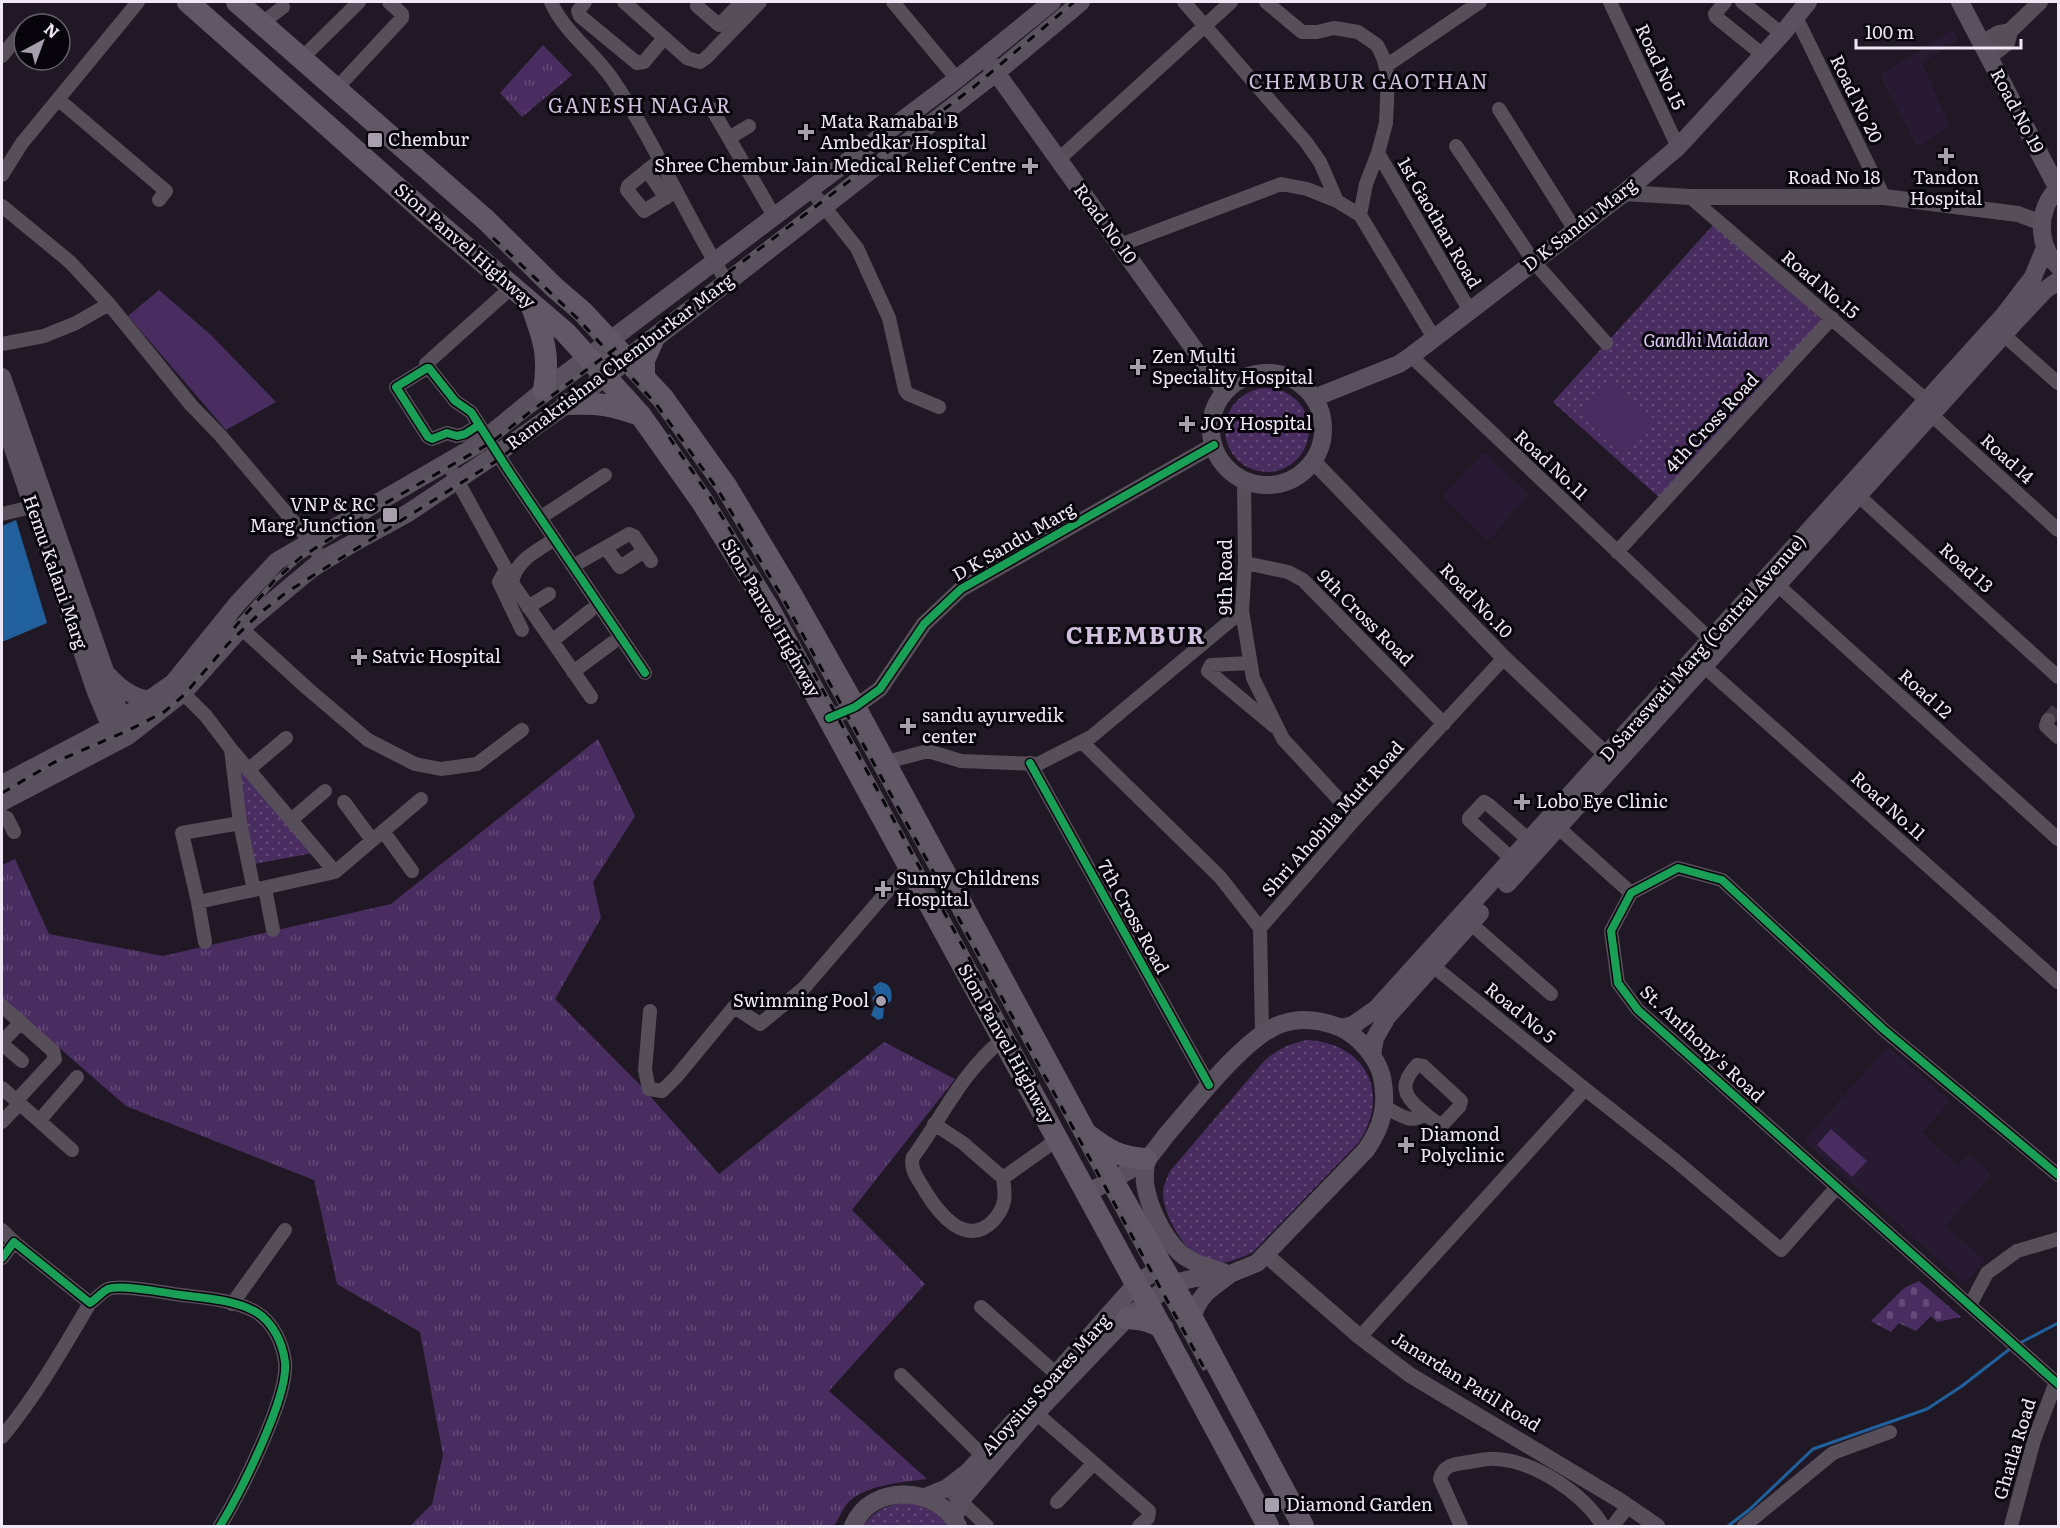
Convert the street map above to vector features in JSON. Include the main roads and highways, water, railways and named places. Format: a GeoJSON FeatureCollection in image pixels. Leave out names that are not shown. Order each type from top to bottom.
{"type":"FeatureCollection","features":[{"type":"Feature","properties":{"kind":"highway","name":"Sion Panvel Highway"},"geometry":{"type":"LineString","coordinates":[[188,2],[427,214],[565,332],[641,416],[702,502],[768,607],[1163,1329],[1268,1527]]}},
{"type":"Feature","properties":{"kind":"highway","name":"Sion Panvel Highway"},"geometry":{"type":"LineString","coordinates":[[242,3],[486,220],[554,287],[583,312],[663,398],[726,486],[855,707],[1085,1132],[1192,1318],[1303,1527]]}},
{"type":"Feature","properties":{"kind":"highway"},"geometry":{"type":"LineString","coordinates":[[531,303],[545,341],[548,369],[544,390]]}},
{"type":"Feature","properties":{"kind":"highway"},"geometry":{"type":"LineString","coordinates":[[644,378],[644,360],[652,340]]}},
{"type":"Feature","properties":{"kind":"highway"},"geometry":{"type":"LineString","coordinates":[[567,404],[599,403],[617,406],[641,416]]}},
{"type":"Feature","properties":{"kind":"highway"},"geometry":{"type":"LineString","coordinates":[[1085,1132],[1110,1150],[1126,1158],[1146,1159]]}},
{"type":"Feature","properties":{"kind":"highway"},"geometry":{"type":"LineString","coordinates":[[1114,1323],[1143,1319],[1163,1329]]}},
{"type":"Feature","properties":{"kind":"main road","name":"Ramakrishna Chemburkar Marg"},"geometry":{"type":"LineString","coordinates":[[119,731],[178,688],[245,595],[277,561],[447,462],[483,431],[544,390],[957,79],[1052,2]]}},
{"type":"Feature","properties":{"kind":"main road","name":"Ramakrishna Chemburkar Marg"},"geometry":{"type":"LineString","coordinates":[[200,660],[322,560],[408,513],[606,377],[997,72],[1081,2]]}},
{"type":"Feature","properties":{"kind":"main road","name":"Road No 19"},"geometry":{"type":"LineString","coordinates":[[1960,2],[2058,189]]}},
{"type":"Feature","properties":{"kind":"main road","name":"D K Sandu Marg"},"geometry":{"type":"LineString","coordinates":[[1314,398],[1399,364],[1624,193],[1678,147],[1782,34],[1804,6]]}},
{"type":"Feature","properties":{"kind":"main road","name":"Road No 10"},"geometry":{"type":"LineString","coordinates":[[985,57],[1225,392]]}},
{"type":"Feature","properties":{"kind":"main road"},"geometry":{"type":"LineString","coordinates":[[891,129],[903,145]]}},
{"type":"Feature","properties":{"kind":"main road"},"geometry":{"type":"LineString","coordinates":[[2058,189],[2047,204],[2042,223],[2045,248],[2058,266]]}},
{"type":"Feature","properties":{"kind":"main road","name":"D Saraswati Marg (Central Avenue)"},"geometry":{"type":"LineString","coordinates":[[1999,330],[2033,277],[2045,248]]}},
{"type":"Feature","properties":{"kind":"main road","name":"D Saraswati Marg (Central Avenue)"},"geometry":{"type":"LineString","coordinates":[[1372,1055],[1376,1038],[1386,1017],[1470,924],[1553,823],[1999,330],[2058,281]]}},
{"type":"Feature","properties":{"kind":"main road"},"geometry":{"type":"LineString","coordinates":[[1271,373],[1288,377],[1303,386],[1314,398],[1321,413],[1323,430],[1321,447],[1313,461],[1300,475],[1282,483],[1263,485],[1244,480],[1220,459],[1211,429],[1213,416],[1225,392],[1238,381],[1254,375],[1271,373]]}},
{"type":"Feature","properties":{"kind":"main road"},"geometry":{"type":"LineString","coordinates":[[2,376],[39,505],[104,671],[119,731],[73,755],[2,784]]}},
{"type":"Feature","properties":{"kind":"main road","name":"Hemu Kalani Marg"},"geometry":{"type":"LineString","coordinates":[[2,416],[39,505],[96,692],[119,731]]}},
{"type":"Feature","properties":{"kind":"main road"},"geometry":{"type":"LineString","coordinates":[[245,595],[261,609]]}},
{"type":"Feature","properties":{"kind":"main road"},"geometry":{"type":"LineString","coordinates":[[104,671],[120,688],[134,697],[148,700]]}},
{"type":"Feature","properties":{"kind":"main road","name":"Ramakrishna Chemburkar Marg"},"geometry":{"type":"LineString","coordinates":[[119,731],[148,700],[178,688]]}},
{"type":"Feature","properties":{"kind":"main road"},"geometry":{"type":"LineString","coordinates":[[2,802],[73,755]]}},
{"type":"Feature","properties":{"kind":"main road","name":"D Saraswati Marg (Central Avenue)"},"geometry":{"type":"LineString","coordinates":[[1341,1028],[1359,1021],[1376,1009],[1529,840],[1553,823]]}},
{"type":"Feature","properties":{"kind":"main road"},"geometry":{"type":"LineString","coordinates":[[1087,1193],[1146,1159],[1209,1085],[1262,1033],[1281,1024],[1301,1020],[1322,1021],[1341,1028],[1358,1040],[1372,1055],[1381,1074],[1385,1100],[1377,1134],[1366,1150],[1257,1263],[1230,1274],[1200,1277],[1168,1275]]}},
{"type":"Feature","properties":{"kind":"main road"},"geometry":{"type":"LineString","coordinates":[[1146,1159],[1145,1183],[1152,1208],[1167,1237],[1181,1254],[1201,1265],[1230,1274]]}},
{"type":"Feature","properties":{"kind":"main road"},"geometry":{"type":"LineString","coordinates":[[1192,1318],[1197,1302],[1230,1274]]}},
{"type":"Feature","properties":{"kind":"main road","name":"Aloysius Soares Marg"},"geometry":{"type":"LineString","coordinates":[[956,1523],[960,1501],[988,1461],[1090,1344],[1114,1323],[1142,1293],[1168,1275]]}},
{"type":"Feature","properties":{"kind":"main road","name":"Aloysius Soares Marg"},"geometry":{"type":"LineString","coordinates":[[925,1497],[947,1488],[988,1461]]}},
{"type":"Feature","properties":{"kind":"main road"},"geometry":{"type":"LineString","coordinates":[[853,1527],[868,1506],[886,1497],[906,1493],[925,1497],[942,1506],[956,1523]]}},
{"type":"Feature","properties":{"kind":"water"},"geometry":{"type":"Polygon","coordinates":[[[16,520],[47,623],[2,642],[2,526],[16,520]]]}},
{"type":"Feature","properties":{"kind":"water","name":"Swimming Pool"},"geometry":{"type":"Polygon","coordinates":[[[880,982],[888,986],[892,997],[891,1001],[884,1006],[883,1018],[878,1020],[871,1015],[875,1005],[872,998],[876,994],[873,987],[880,982]]]}},
{"type":"Feature","properties":{"kind":"waterway"},"geometry":{"type":"LineString","coordinates":[[2020,1343],[2058,1323]]}},
{"type":"Feature","properties":{"kind":"waterway"},"geometry":{"type":"LineString","coordinates":[[1728,1526],[1749,1510],[1813,1449],[1927,1409],[1962,1386],[2011,1348]]}},
{"type":"Feature","properties":{"kind":"tunnel"},"geometry":{"type":"LineString","coordinates":[[2048,720],[2058,709]]}},
{"type":"Feature","properties":{"kind":"railway"},"geometry":{"type":"LineString","coordinates":[[2,793],[53,763],[164,712],[184,695],[228,644],[260,613],[287,592],[501,458],[592,378],[975,86],[1074,2]]}},
{"type":"Feature","properties":{"kind":"railway"},"geometry":{"type":"LineString","coordinates":[[493,238],[577,318],[656,404],[718,490],[781,595],[1204,1368]]}},
{"type":"Feature","properties":{"kind":"railway"},"geometry":{"type":"LineString","coordinates":[[234,628],[274,581],[300,558],[384,504],[492,442],[616,348]]}},
{"type":"Feature","properties":{"kind":"railway"},"geometry":{"type":"LineString","coordinates":[[669,437],[710,497],[766,588]]}},
{"type":"Feature","properties":{"kind":"railway"},"geometry":{"type":"LineString","coordinates":[[796,641],[1033,1075]]}},
{"type":"Feature","properties":{"kind":"place","name":"Mata Ramabai B Ambedkar Hospital"},"geometry":{"type":"Point","coordinates":[806,132]}},
{"type":"Feature","properties":{"kind":"place","name":"Chembur"},"geometry":{"type":"Point","coordinates":[375,140]}},
{"type":"Feature","properties":{"kind":"place","name":"Tandon Hospital"},"geometry":{"type":"Point","coordinates":[1946,156]}},
{"type":"Feature","properties":{"kind":"place","name":"Shree Chembur Jain Medical Relief Centre"},"geometry":{"type":"Point","coordinates":[1030,166]}},
{"type":"Feature","properties":{"kind":"place","name":"Zen Multi Speciality Hospital"},"geometry":{"type":"Point","coordinates":[1138,367]}},
{"type":"Feature","properties":{"kind":"place","name":"JOY Hospital"},"geometry":{"type":"Point","coordinates":[1187,424]}},
{"type":"Feature","properties":{"kind":"place","name":"VNP & RC Marg Junction"},"geometry":{"type":"Point","coordinates":[390,515]}},
{"type":"Feature","properties":{"kind":"place","name":"Satvic Hospital"},"geometry":{"type":"Point","coordinates":[359,657]}},
{"type":"Feature","properties":{"kind":"place","name":"sandu ayurvedik center"},"geometry":{"type":"Point","coordinates":[908,726]}},
{"type":"Feature","properties":{"kind":"place","name":"Lobo Eye Clinic"},"geometry":{"type":"Point","coordinates":[1522,802]}},
{"type":"Feature","properties":{"kind":"place","name":"Sunny Childrens Hospital"},"geometry":{"type":"Point","coordinates":[883,889]}},
{"type":"Feature","properties":{"kind":"place","name":"Swimming Pool"},"geometry":{"type":"Point","coordinates":[881,1001]}},
{"type":"Feature","properties":{"kind":"place","name":"Diamond Polyclinic"},"geometry":{"type":"Point","coordinates":[1406,1145]}},
{"type":"Feature","properties":{"kind":"place","name":"Diamond Garden"},"geometry":{"type":"Point","coordinates":[1272,1505]}},
{"type":"Feature","properties":{"kind":"district","name":"CHEMBUR GAOTHAN"},"geometry":{"type":"Point","coordinates":[1369,82]}},
{"type":"Feature","properties":{"kind":"district","name":"GANESH NAGAR"},"geometry":{"type":"Point","coordinates":[640,106]}},
{"type":"Feature","properties":{"kind":"district","name":"CHEMBUR"},"geometry":{"type":"Point","coordinates":[1136,636]}},
{"type":"Feature","properties":{"kind":"park label","name":"Gandhi Maidan"},"geometry":{"type":"Point","coordinates":[1706,341]}}]}
